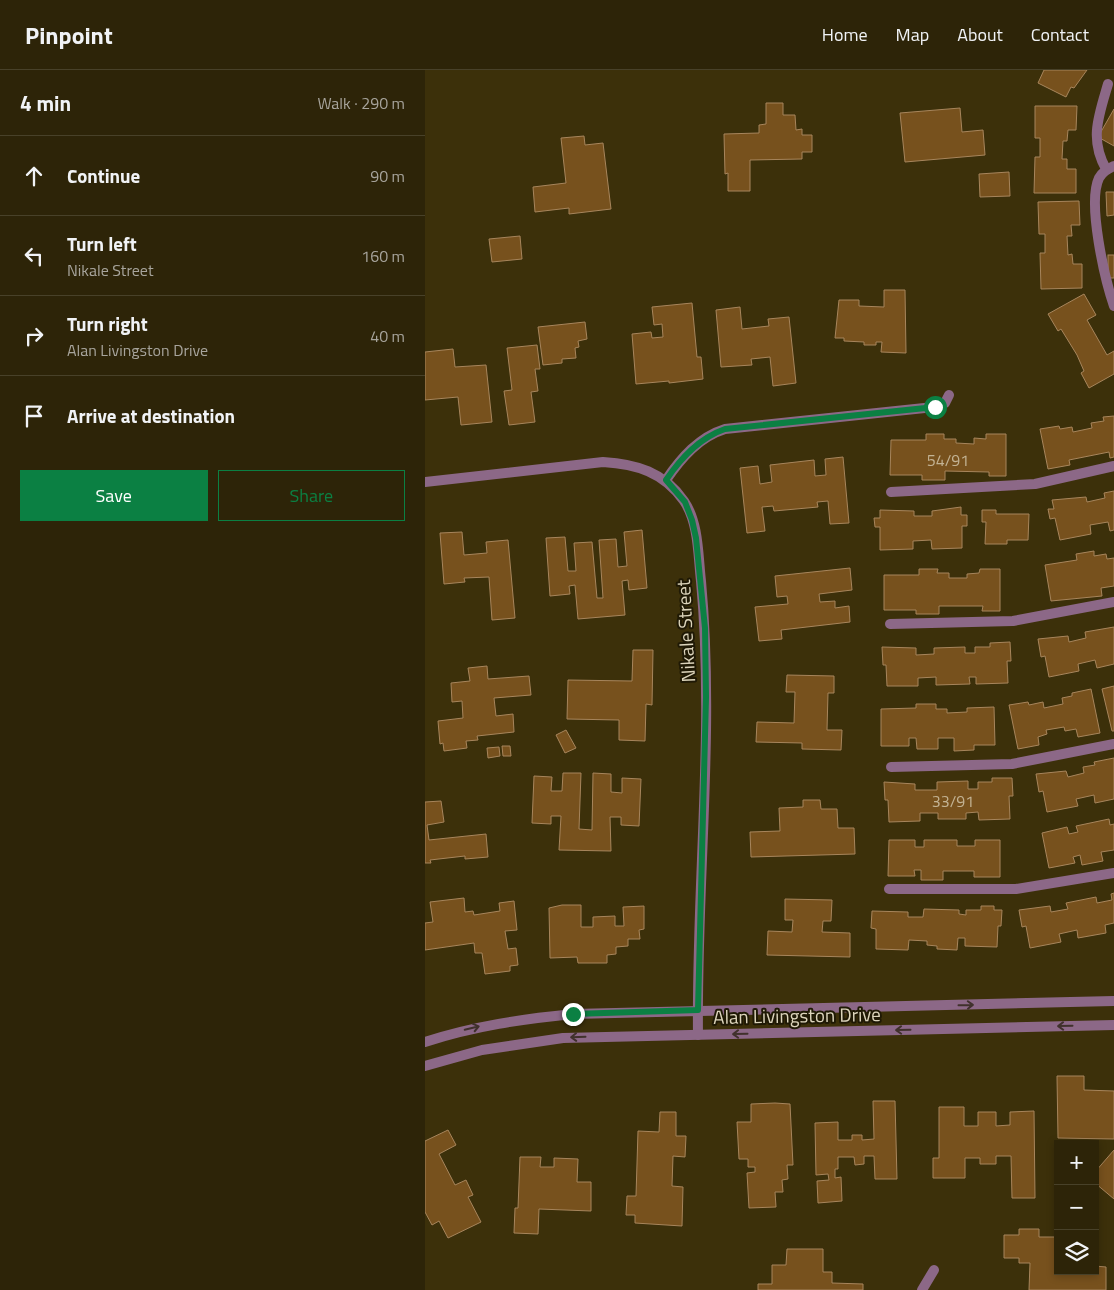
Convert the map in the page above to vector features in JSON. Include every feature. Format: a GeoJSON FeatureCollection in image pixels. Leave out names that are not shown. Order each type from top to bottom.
{"type":"FeatureCollection","features":[{"type":"Feature","properties":{"kind":"street"},"geometry":{"type":"LineString","coordinates":[[1108,84],[1099,113],[1096,144],[1097,154],[1110,168],[1100,177],[1096,188],[1096,220],[1107,285],[1114,306]]}},
{"type":"Feature","properties":{"kind":"street"},"geometry":{"type":"LineString","coordinates":[[666,480],[679,462],[709,434],[725,429],[935,407],[945,403],[949,395]]}},
{"type":"Feature","properties":{"kind":"street","name":"Nikale Street"},"geometry":{"type":"LineString","coordinates":[[425,482],[603,462],[624,463],[647,470],[666,480],[685,502],[696,538],[705,628],[706,697],[698,1035]]}},
{"type":"Feature","properties":{"kind":"street"},"geometry":{"type":"LineString","coordinates":[[891,492],[1035,484],[1114,466]]}},
{"type":"Feature","properties":{"kind":"street"},"geometry":{"type":"LineString","coordinates":[[890,624],[1013,621],[1114,602]]}},
{"type":"Feature","properties":{"kind":"street"},"geometry":{"type":"LineString","coordinates":[[891,767],[1012,764],[1114,744]]}},
{"type":"Feature","properties":{"kind":"street"},"geometry":{"type":"LineString","coordinates":[[889,889],[1016,890],[1114,872]]}},
{"type":"Feature","properties":{"kind":"street","name":"Alan Livingston Drive"},"geometry":{"type":"LineString","coordinates":[[425,1042],[476,1027],[573,1014],[1114,1001]]}},
{"type":"Feature","properties":{"kind":"street","name":"Alan Livingston Drive"},"geometry":{"type":"LineString","coordinates":[[425,1066],[482,1050],[524,1042],[563,1038],[1114,1025]]}},
{"type":"Feature","properties":{"kind":"street"},"geometry":{"type":"LineString","coordinates":[[922,1290],[934,1270]]}},
{"type":"Feature","properties":{"kind":"building"},"geometry":{"type":"Polygon","coordinates":[[[1044,70],[1087,70],[1074,88],[1071,87],[1066,97],[1038,83],[1044,70]]]}},
{"type":"Feature","properties":{"kind":"building"},"geometry":{"type":"Polygon","coordinates":[[[766,103],[783,103],[783,115],[795,115],[796,130],[802,129],[802,135],[812,135],[812,152],[802,152],[802,159],[750,160],[750,191],[728,191],[728,173],[725,174],[724,134],[759,133],[759,125],[766,124],[766,103]]]}},
{"type":"Feature","properties":{"kind":"building"},"geometry":{"type":"Polygon","coordinates":[[[1035,106],[1077,106],[1076,130],[1068,130],[1067,141],[1063,141],[1062,159],[1067,159],[1067,169],[1076,169],[1076,193],[1034,193],[1035,157],[1040,157],[1040,138],[1035,138],[1035,106]]]}},
{"type":"Feature","properties":{"kind":"building"},"geometry":{"type":"Polygon","coordinates":[[[960,108],[962,132],[983,130],[985,155],[905,162],[900,113],[960,108]]]}},
{"type":"Feature","properties":{"kind":"building"},"geometry":{"type":"Polygon","coordinates":[[[1114,109],[1114,146],[1098,137],[1114,109]]]}},
{"type":"Feature","properties":{"kind":"building"},"geometry":{"type":"Polygon","coordinates":[[[584,136],[585,145],[603,143],[611,209],[569,214],[569,208],[535,212],[533,187],[566,183],[561,138],[584,136]]]}},
{"type":"Feature","properties":{"kind":"building"},"geometry":{"type":"Polygon","coordinates":[[[1009,172],[1010,196],[980,197],[979,174],[1009,172]]]}},
{"type":"Feature","properties":{"kind":"building"},"geometry":{"type":"Polygon","coordinates":[[[1106,192],[1114,192],[1114,215],[1107,216],[1106,192]]]}},
{"type":"Feature","properties":{"kind":"building"},"geometry":{"type":"Polygon","coordinates":[[[1079,201],[1080,225],[1071,225],[1072,236],[1067,236],[1068,255],[1072,254],[1073,264],[1082,264],[1082,288],[1041,289],[1040,253],[1045,253],[1045,234],[1039,234],[1038,202],[1079,201]]]}},
{"type":"Feature","properties":{"kind":"building"},"geometry":{"type":"Polygon","coordinates":[[[520,236],[522,259],[492,262],[489,239],[520,236]]]}},
{"type":"Feature","properties":{"kind":"building"},"geometry":{"type":"Polygon","coordinates":[[[1108,255],[1114,255],[1114,278],[1108,278],[1108,255]]]}},
{"type":"Feature","properties":{"kind":"building"},"geometry":{"type":"Polygon","coordinates":[[[884,290],[905,290],[906,353],[881,352],[882,342],[876,342],[876,345],[864,345],[864,342],[844,341],[844,338],[835,338],[839,300],[859,300],[859,306],[884,307],[884,290]]]}},
{"type":"Feature","properties":{"kind":"building"},"geometry":{"type":"Polygon","coordinates":[[[1084,294],[1096,315],[1087,320],[1107,355],[1114,351],[1114,374],[1089,388],[1081,373],[1084,371],[1077,355],[1061,329],[1058,331],[1048,314],[1084,294]]]}},
{"type":"Feature","properties":{"kind":"building"},"geometry":{"type":"Polygon","coordinates":[[[692,303],[697,357],[701,357],[703,379],[636,384],[632,334],[651,332],[652,338],[663,337],[662,324],[654,325],[652,307],[692,303]]]}},
{"type":"Feature","properties":{"kind":"building"},"geometry":{"type":"Polygon","coordinates":[[[740,307],[742,329],[769,326],[768,319],[789,317],[796,383],[773,386],[770,357],[751,359],[752,365],[721,367],[716,310],[740,307]]]}},
{"type":"Feature","properties":{"kind":"building"},"geometry":{"type":"Polygon","coordinates":[[[585,322],[587,339],[578,341],[579,347],[575,348],[576,358],[562,359],[562,363],[543,365],[538,327],[585,322]]]}},
{"type":"Feature","properties":{"kind":"building"},"geometry":{"type":"Polygon","coordinates":[[[537,345],[540,369],[535,369],[538,391],[531,392],[535,422],[509,425],[504,391],[512,390],[507,348],[537,345]]]}},
{"type":"Feature","properties":{"kind":"building"},"geometry":{"type":"Polygon","coordinates":[[[453,349],[455,367],[486,365],[492,422],[461,425],[458,397],[425,400],[425,352],[453,349]]]}},
{"type":"Feature","properties":{"kind":"building"},"geometry":{"type":"Polygon","coordinates":[[[1114,416],[1114,457],[1110,458],[1109,452],[1069,460],[1070,465],[1048,469],[1040,429],[1059,426],[1060,429],[1072,427],[1073,432],[1092,428],[1091,423],[1104,421],[1103,417],[1114,416]]]}},
{"type":"Feature","properties":{"kind":"building"},"geometry":{"type":"Polygon","coordinates":[[[926,434],[944,434],[944,439],[956,439],[956,443],[974,444],[974,438],[986,439],[986,434],[1006,434],[1006,476],[989,476],[989,472],[945,471],[945,480],[922,480],[922,475],[890,475],[891,440],[926,440],[926,434]]]}},
{"type":"Feature","properties":{"kind":"building"},"geometry":{"type":"Polygon","coordinates":[[[843,457],[849,523],[830,524],[828,501],[817,502],[818,507],[774,511],[773,506],[762,507],[765,531],[747,533],[740,468],[758,466],[760,484],[772,482],[770,465],[814,460],[815,476],[826,475],[825,459],[843,457]]]}},
{"type":"Feature","properties":{"kind":"building"},"geometry":{"type":"Polygon","coordinates":[[[1114,491],[1114,530],[1110,531],[1108,522],[1090,525],[1091,534],[1060,540],[1055,518],[1050,519],[1048,509],[1054,509],[1052,500],[1086,497],[1087,502],[1105,498],[1104,493],[1114,491]]]}},
{"type":"Feature","properties":{"kind":"building"},"geometry":{"type":"Polygon","coordinates":[[[961,507],[961,515],[967,515],[967,526],[962,526],[962,548],[932,549],[931,540],[913,541],[913,549],[880,550],[880,527],[875,527],[874,518],[880,518],[880,510],[914,511],[914,516],[932,516],[932,511],[961,507]]]}},
{"type":"Feature","properties":{"kind":"building"},"geometry":{"type":"Polygon","coordinates":[[[982,510],[996,510],[996,514],[1029,514],[1028,540],[1007,540],[1007,544],[985,544],[986,522],[982,522],[982,510]]]}},
{"type":"Feature","properties":{"kind":"building"},"geometry":{"type":"Polygon","coordinates":[[[642,530],[647,588],[629,590],[628,580],[622,581],[625,615],[578,619],[575,585],[569,586],[570,594],[550,596],[546,538],[565,537],[568,571],[576,571],[574,543],[592,542],[597,598],[603,598],[599,540],[616,539],[618,567],[627,566],[624,532],[642,530]]]}},
{"type":"Feature","properties":{"kind":"building"},"geometry":{"type":"Polygon","coordinates":[[[462,532],[464,555],[487,553],[486,542],[508,540],[515,618],[492,620],[489,577],[464,578],[465,582],[444,584],[440,533],[462,532]]]}},
{"type":"Feature","properties":{"kind":"building"},"geometry":{"type":"Polygon","coordinates":[[[1094,551],[1094,556],[1106,554],[1107,559],[1114,558],[1114,586],[1101,588],[1102,596],[1051,601],[1045,565],[1077,560],[1076,554],[1094,551]]]}},
{"type":"Feature","properties":{"kind":"building"},"geometry":{"type":"Polygon","coordinates":[[[850,568],[852,590],[819,594],[820,602],[835,601],[835,608],[849,606],[850,622],[781,630],[782,639],[759,641],[755,607],[788,604],[787,596],[777,597],[775,576],[850,568]]]}},
{"type":"Feature","properties":{"kind":"building"},"geometry":{"type":"Polygon","coordinates":[[[919,569],[938,569],[937,573],[949,573],[949,578],[967,578],[967,574],[979,573],[980,569],[1000,569],[1000,611],[982,611],[983,606],[939,606],[939,614],[916,614],[916,610],[884,610],[884,575],[919,575],[919,569]]]}},
{"type":"Feature","properties":{"kind":"building"},"geometry":{"type":"Polygon","coordinates":[[[1114,627],[1114,664],[1097,668],[1095,660],[1078,664],[1079,671],[1049,677],[1045,656],[1041,657],[1038,639],[1068,636],[1069,642],[1086,638],[1085,632],[1114,627]]]}},
{"type":"Feature","properties":{"kind":"building"},"geometry":{"type":"Polygon","coordinates":[[[1010,642],[1011,661],[1007,661],[1008,683],[976,684],[976,677],[969,677],[970,684],[936,685],[936,677],[918,678],[918,686],[887,686],[886,665],[883,665],[882,647],[916,648],[916,655],[934,654],[934,648],[965,647],[965,653],[975,653],[975,647],[990,647],[990,643],[1010,642]]]}},
{"type":"Feature","properties":{"kind":"building"},"geometry":{"type":"Polygon","coordinates":[[[633,650],[653,650],[652,705],[646,704],[645,741],[619,740],[619,720],[567,719],[568,680],[632,681],[633,650]]]}},
{"type":"Feature","properties":{"kind":"building"},"geometry":{"type":"Polygon","coordinates":[[[487,666],[488,679],[529,676],[531,695],[494,698],[496,716],[513,714],[514,732],[477,736],[478,740],[466,741],[467,748],[444,751],[443,743],[440,744],[438,721],[463,718],[462,701],[452,702],[451,683],[470,681],[468,668],[487,666]]]}},
{"type":"Feature","properties":{"kind":"building"},"geometry":{"type":"Polygon","coordinates":[[[787,675],[834,676],[834,693],[828,693],[827,730],[842,730],[841,750],[802,749],[802,743],[756,742],[757,722],[794,723],[795,692],[786,692],[787,675]]]}},
{"type":"Feature","properties":{"kind":"building"},"geometry":{"type":"Polygon","coordinates":[[[1114,686],[1114,731],[1112,731],[1102,689],[1114,686]]]}},
{"type":"Feature","properties":{"kind":"building"},"geometry":{"type":"Polygon","coordinates":[[[1091,689],[1100,733],[1078,737],[1076,729],[1065,731],[1064,727],[1046,730],[1047,734],[1038,737],[1039,745],[1018,749],[1009,705],[1028,702],[1029,705],[1043,702],[1044,708],[1063,704],[1062,698],[1072,696],[1072,693],[1091,689]]]}},
{"type":"Feature","properties":{"kind":"building"},"geometry":{"type":"Polygon","coordinates":[[[916,704],[936,704],[936,709],[947,709],[947,713],[967,712],[967,708],[994,707],[995,745],[974,745],[974,750],[954,751],[954,738],[938,738],[938,749],[917,749],[916,738],[909,738],[909,746],[881,746],[881,709],[916,708],[916,704]]]}},
{"type":"Feature","properties":{"kind":"building"},"geometry":{"type":"Polygon","coordinates":[[[566,730],[576,748],[565,753],[556,735],[566,730]]]}},
{"type":"Feature","properties":{"kind":"building"},"geometry":{"type":"Polygon","coordinates":[[[502,746],[510,746],[511,756],[503,756],[502,746]]]}},
{"type":"Feature","properties":{"kind":"building"},"geometry":{"type":"Polygon","coordinates":[[[499,747],[500,756],[488,758],[487,748],[499,747]]]}},
{"type":"Feature","properties":{"kind":"building"},"geometry":{"type":"Polygon","coordinates":[[[1114,758],[1114,799],[1095,803],[1094,795],[1076,799],[1078,806],[1047,812],[1043,791],[1039,792],[1036,774],[1066,771],[1068,777],[1084,773],[1083,767],[1095,765],[1094,762],[1114,758]]]}},
{"type":"Feature","properties":{"kind":"building"},"geometry":{"type":"Polygon","coordinates":[[[563,773],[581,773],[579,829],[592,830],[593,773],[611,774],[611,792],[622,793],[622,778],[641,779],[639,826],[621,825],[621,817],[610,817],[611,851],[559,850],[561,816],[551,816],[551,824],[532,823],[534,776],[552,777],[551,791],[562,791],[563,773]]]}},
{"type":"Feature","properties":{"kind":"building"},"geometry":{"type":"Polygon","coordinates":[[[992,778],[1012,778],[1013,796],[1009,796],[1010,819],[979,820],[978,812],[966,813],[966,819],[938,819],[938,813],[920,813],[920,821],[889,822],[888,800],[885,800],[884,782],[915,784],[915,790],[937,790],[937,782],[968,781],[968,789],[978,789],[978,782],[992,782],[992,778]]]}},
{"type":"Feature","properties":{"kind":"building"},"geometry":{"type":"Polygon","coordinates":[[[803,800],[820,800],[821,809],[837,809],[838,828],[854,828],[855,854],[751,857],[750,832],[780,831],[779,808],[803,807],[803,800]]]}},
{"type":"Feature","properties":{"kind":"building"},"geometry":{"type":"Polygon","coordinates":[[[441,801],[444,822],[427,825],[429,840],[486,834],[488,857],[465,859],[465,856],[430,860],[431,863],[425,863],[425,802],[441,801]]]}},
{"type":"Feature","properties":{"kind":"building"},"geometry":{"type":"Polygon","coordinates":[[[1109,819],[1110,825],[1114,824],[1114,850],[1101,852],[1103,861],[1082,865],[1080,855],[1073,857],[1075,863],[1049,868],[1042,833],[1067,827],[1069,834],[1078,832],[1076,826],[1109,819]]]}},
{"type":"Feature","properties":{"kind":"building"},"geometry":{"type":"Polygon","coordinates":[[[889,840],[915,840],[915,847],[924,847],[924,840],[957,840],[957,846],[975,846],[975,840],[1000,840],[1000,877],[974,877],[974,871],[943,871],[943,880],[921,880],[921,870],[914,870],[915,876],[888,876],[889,840]]]}},
{"type":"Feature","properties":{"kind":"building"},"geometry":{"type":"Polygon","coordinates":[[[1114,893],[1114,923],[1105,925],[1106,933],[1078,938],[1077,930],[1059,934],[1061,942],[1030,948],[1026,926],[1022,927],[1019,910],[1050,906],[1051,912],[1068,909],[1066,903],[1096,897],[1097,903],[1112,900],[1111,894],[1114,893]]]}},
{"type":"Feature","properties":{"kind":"building"},"geometry":{"type":"Polygon","coordinates":[[[464,898],[465,912],[473,911],[474,915],[500,911],[499,903],[514,901],[517,930],[505,931],[508,949],[516,948],[518,965],[510,966],[510,971],[485,974],[482,953],[475,953],[474,943],[425,950],[425,923],[433,922],[430,902],[464,898]]]}},
{"type":"Feature","properties":{"kind":"building"},"geometry":{"type":"Polygon","coordinates":[[[785,899],[832,900],[831,921],[823,921],[822,932],[850,933],[850,957],[767,955],[768,931],[792,932],[793,920],[785,920],[785,899]]]}},
{"type":"Feature","properties":{"kind":"building"},"geometry":{"type":"Polygon","coordinates":[[[562,905],[581,905],[581,927],[593,927],[593,917],[615,916],[615,926],[624,926],[623,907],[644,906],[644,929],[639,930],[640,939],[628,939],[628,946],[616,947],[616,954],[607,955],[607,963],[578,963],[577,957],[550,958],[549,908],[562,905]]]}},
{"type":"Feature","properties":{"kind":"building"},"geometry":{"type":"Polygon","coordinates":[[[981,906],[994,906],[994,910],[1002,910],[1001,926],[998,926],[997,947],[965,946],[965,938],[958,938],[957,950],[937,949],[937,946],[927,945],[927,941],[909,940],[908,950],[876,949],[876,929],[871,928],[872,911],[908,912],[908,917],[923,917],[924,909],[959,910],[959,914],[966,915],[966,910],[981,910],[981,906]]]}},
{"type":"Feature","properties":{"kind":"building"},"geometry":{"type":"Polygon","coordinates":[[[1057,1076],[1084,1076],[1084,1090],[1114,1091],[1114,1139],[1058,1138],[1057,1076]]]}},
{"type":"Feature","properties":{"kind":"building"},"geometry":{"type":"Polygon","coordinates":[[[873,1101],[895,1101],[897,1179],[875,1179],[874,1156],[864,1156],[864,1164],[855,1165],[854,1157],[838,1157],[838,1169],[835,1169],[835,1178],[841,1177],[842,1201],[818,1203],[817,1181],[829,1180],[828,1174],[816,1175],[815,1123],[838,1122],[838,1140],[852,1140],[852,1135],[862,1135],[862,1140],[874,1139],[873,1101]]]}},
{"type":"Feature","properties":{"kind":"building"},"geometry":{"type":"Polygon","coordinates":[[[751,1104],[790,1104],[793,1165],[787,1165],[788,1179],[782,1180],[783,1192],[775,1192],[776,1207],[749,1208],[747,1173],[755,1172],[755,1167],[748,1167],[748,1159],[739,1159],[737,1122],[751,1122],[751,1104]]]}},
{"type":"Feature","properties":{"kind":"building"},"geometry":{"type":"Polygon","coordinates":[[[939,1107],[964,1107],[964,1126],[978,1126],[978,1112],[996,1112],[996,1126],[1010,1125],[1010,1112],[1034,1111],[1035,1198],[1012,1198],[1011,1156],[996,1156],[996,1164],[980,1164],[980,1158],[965,1158],[965,1178],[933,1178],[933,1158],[939,1158],[939,1107]]]}},
{"type":"Feature","properties":{"kind":"building"},"geometry":{"type":"Polygon","coordinates":[[[660,1112],[676,1112],[676,1136],[686,1136],[685,1157],[673,1156],[672,1186],[683,1187],[682,1226],[635,1223],[635,1215],[626,1215],[627,1196],[636,1196],[638,1131],[659,1132],[660,1112]]]}},
{"type":"Feature","properties":{"kind":"building"},"geometry":{"type":"Polygon","coordinates":[[[448,1130],[456,1145],[439,1154],[455,1185],[466,1180],[473,1195],[468,1197],[481,1222],[448,1238],[439,1221],[432,1225],[425,1212],[425,1141],[448,1130]]]}},
{"type":"Feature","properties":{"kind":"building"},"geometry":{"type":"Polygon","coordinates":[[[1114,1150],[1114,1199],[1099,1186],[1099,1167],[1114,1150]]]}},
{"type":"Feature","properties":{"kind":"building"},"geometry":{"type":"Polygon","coordinates":[[[520,1157],[541,1157],[540,1167],[554,1167],[554,1158],[578,1159],[577,1182],[591,1182],[591,1211],[539,1209],[538,1234],[514,1233],[515,1208],[518,1208],[520,1157]]]}},
{"type":"Feature","properties":{"kind":"building"},"geometry":{"type":"Polygon","coordinates":[[[1019,1229],[1039,1229],[1039,1237],[1054,1237],[1054,1275],[1099,1275],[1099,1266],[1106,1267],[1106,1290],[1029,1290],[1030,1263],[1019,1263],[1019,1258],[1004,1258],[1004,1235],[1019,1235],[1019,1229]]]}},
{"type":"Feature","properties":{"kind":"building"},"geometry":{"type":"Polygon","coordinates":[[[787,1249],[823,1249],[823,1272],[832,1272],[832,1283],[863,1284],[863,1290],[758,1290],[758,1284],[772,1284],[772,1265],[786,1265],[787,1249]]]}},
{"type":"Feature","properties":{"kind":"route"},"geometry":{"type":"LineString","coordinates":[[573,1014],[698,1010],[706,697],[705,628],[696,538],[692,520],[685,502],[666,480],[679,462],[709,434],[725,429],[935,407]]}}]}
